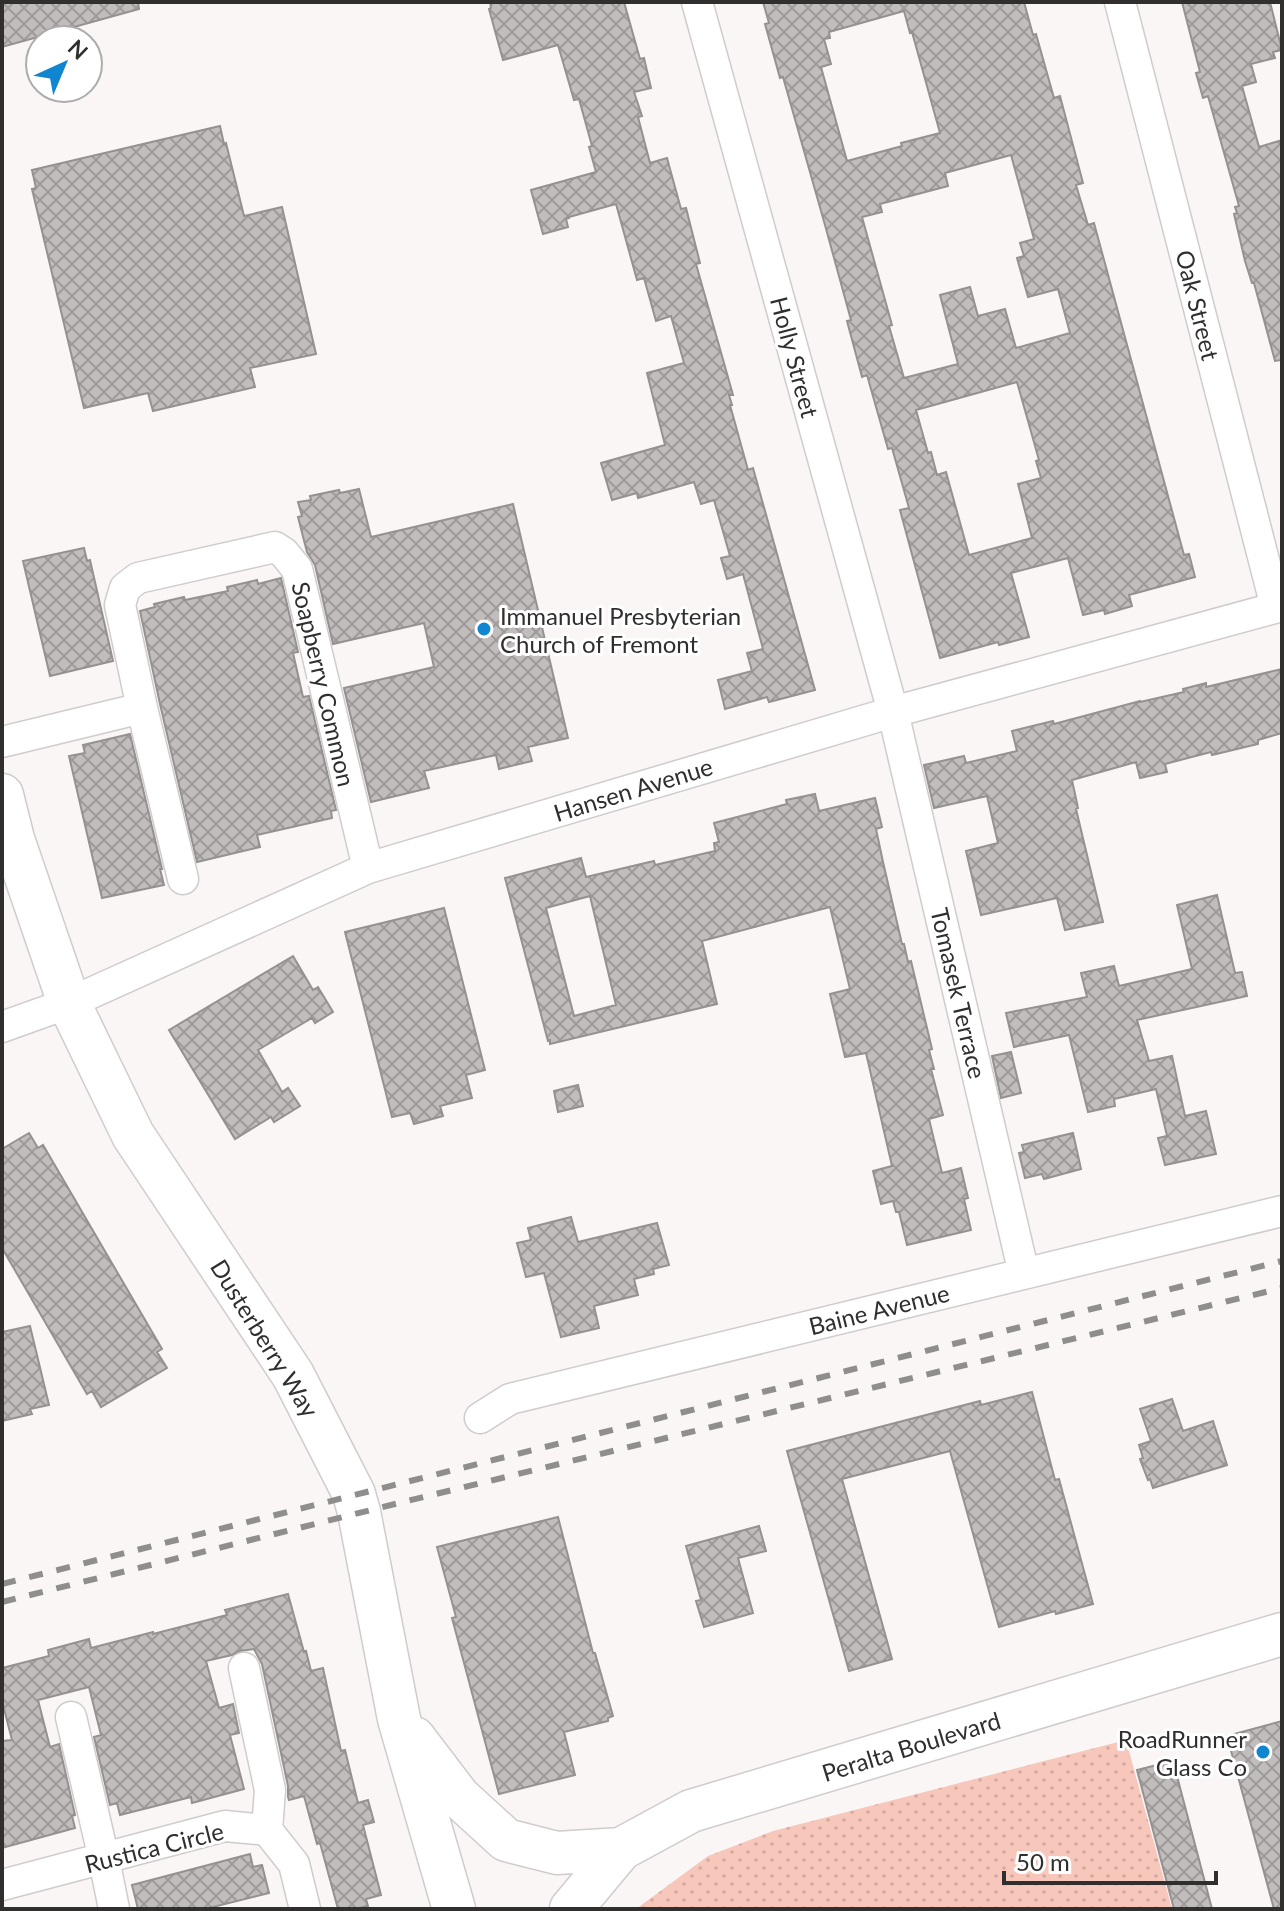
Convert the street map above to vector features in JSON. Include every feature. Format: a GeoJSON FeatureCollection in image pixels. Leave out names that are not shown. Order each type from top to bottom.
{"type":"FeatureCollection","features":[{"type":"Feature","properties":{"kind":"main road","name":"Dusterberry Way"},"geometry":{"type":"LineString","coordinates":[[2,795],[13,839],[69,1003],[133,1135],[293,1375],[354,1494],[399,1719],[454,1909]]}},
{"type":"Feature","properties":{"kind":"main road","name":"Peralta Boulevard"},"geometry":{"type":"LineString","coordinates":[[571,1909],[621,1849],[691,1811],[1282,1634]]}},
{"type":"Feature","properties":{"kind":"main road"},"geometry":{"type":"LineString","coordinates":[[399,1719],[459,1797],[506,1840],[557,1853],[621,1849]]}},
{"type":"Feature","properties":{"kind":"street","name":"Holly Street"},"geometry":{"type":"LineString","coordinates":[[697,2],[893,712]]}},
{"type":"Feature","properties":{"kind":"street","name":"Oak Street"},"geometry":{"type":"LineString","coordinates":[[1120,2],[1279,606]]}},
{"type":"Feature","properties":{"kind":"street","name":"Soapberry Common"},"geometry":{"type":"LineString","coordinates":[[183,879],[120,605],[125,588],[138,578],[275,547],[297,569],[368,868]]}},
{"type":"Feature","properties":{"kind":"street","name":"Hansen Avenue"},"geometry":{"type":"LineString","coordinates":[[2,1027],[69,1003],[368,868],[893,712],[1279,606]]}},
{"type":"Feature","properties":{"kind":"street"},"geometry":{"type":"LineString","coordinates":[[2,742],[142,708]]}},
{"type":"Feature","properties":{"kind":"street","name":"Tomasek Terrace"},"geometry":{"type":"LineString","coordinates":[[893,712],[1024,1274]]}},
{"type":"Feature","properties":{"kind":"street","name":"Baine Avenue"},"geometry":{"type":"LineString","coordinates":[[480,1418],[510,1399],[1282,1211]]}},
{"type":"Feature","properties":{"kind":"street"},"geometry":{"type":"LineString","coordinates":[[244,1668],[270,1790],[267,1830],[294,1864],[305,1909]]}},
{"type":"Feature","properties":{"kind":"street"},"geometry":{"type":"LineString","coordinates":[[71,1717],[114,1909]]}},
{"type":"Feature","properties":{"kind":"street","name":"Rustica Circle"},"geometry":{"type":"LineString","coordinates":[[2,1885],[225,1826],[267,1830]]}},
{"type":"Feature","properties":{"kind":"shaded area"},"geometry":{"type":"Polygon","coordinates":[[[1126,1740],[1172,1909],[636,1909],[708,1856],[773,1831],[1126,1740]]]}},
{"type":"Feature","properties":{"kind":"building"},"geometry":{"type":"Polygon","coordinates":[[[2,2],[138,2],[139,9],[85,24],[24,24],[24,41],[2,47],[2,2]]]}},
{"type":"Feature","properties":{"kind":"building"},"geometry":{"type":"Polygon","coordinates":[[[490,2],[624,2],[651,88],[634,92],[642,116],[638,117],[650,163],[667,158],[681,209],[686,208],[700,263],[696,264],[733,395],[729,395],[730,405],[748,470],[753,468],[815,690],[769,702],[767,697],[725,709],[718,680],[752,671],[747,653],[763,649],[743,574],[727,579],[721,558],[730,556],[714,500],[701,504],[694,482],[638,498],[637,493],[612,500],[601,463],[665,445],[647,373],[684,363],[671,316],[656,321],[644,278],[637,280],[616,204],[569,217],[566,219],[568,227],[543,234],[531,190],[596,172],[589,147],[592,146],[579,99],[574,100],[558,45],[503,60],[489,9],[490,2]]]}},
{"type":"Feature","properties":{"kind":"building"},"geometry":{"type":"Polygon","coordinates":[[[763,2],[1024,2],[1054,98],[1060,96],[1083,183],[1076,185],[1088,225],[1094,223],[1184,555],[1189,554],[1195,577],[1129,595],[1132,606],[1105,614],[1104,610],[1083,615],[1068,558],[1011,573],[1029,637],[940,658],[900,510],[909,508],[867,375],[862,377],[847,321],[851,320],[825,225],[765,24],[769,23],[763,2]],[[904,11],[829,32],[830,38],[824,39],[831,64],[821,67],[847,161],[940,133],[904,11]],[[1011,155],[945,173],[948,186],[880,204],[882,212],[862,217],[904,378],[958,364],[940,295],[970,287],[978,316],[1005,309],[1016,348],[1070,333],[1058,289],[1028,297],[1017,258],[1024,256],[1020,243],[1034,239],[1011,155]],[[1017,382],[916,410],[937,475],[946,472],[969,555],[1032,538],[1018,484],[1041,478],[1036,461],[1039,460],[1017,382]]]}},
{"type":"Feature","properties":{"kind":"building"},"geometry":{"type":"Polygon","coordinates":[[[1182,2],[1270,2],[1282,50],[1273,52],[1275,58],[1251,64],[1256,82],[1242,86],[1259,147],[1282,140],[1282,360],[1275,361],[1245,261],[1234,214],[1237,213],[1235,207],[1239,206],[1208,96],[1203,98],[1196,73],[1200,72],[1182,2]]]}},
{"type":"Feature","properties":{"kind":"building"},"geometry":{"type":"Polygon","coordinates":[[[220,126],[244,216],[282,207],[316,354],[250,368],[255,387],[153,411],[148,393],[84,408],[32,189],[36,188],[32,170],[220,126]]]}},
{"type":"Feature","properties":{"kind":"building"},"geometry":{"type":"Polygon","coordinates":[[[359,489],[371,537],[513,504],[568,738],[528,747],[532,761],[499,769],[496,755],[424,771],[429,788],[371,802],[344,688],[434,667],[424,623],[333,644],[315,565],[307,552],[298,517],[302,516],[298,502],[311,500],[310,496],[359,489]]]}},
{"type":"Feature","properties":{"kind":"building"},"geometry":{"type":"Polygon","coordinates":[[[84,548],[87,561],[90,560],[113,661],[50,676],[23,561],[84,548]]]}},
{"type":"Feature","properties":{"kind":"building"},"geometry":{"type":"Polygon","coordinates":[[[281,578],[298,652],[293,653],[303,697],[309,696],[336,810],[331,811],[332,818],[257,835],[260,847],[197,862],[140,611],[155,607],[154,604],[228,591],[227,587],[257,580],[258,584],[281,578]]]}},
{"type":"Feature","properties":{"kind":"building"},"geometry":{"type":"Polygon","coordinates":[[[1282,669],[1282,733],[1258,740],[1258,744],[1165,764],[1167,772],[1140,778],[1136,762],[1072,780],[1103,922],[1065,930],[1057,898],[981,915],[966,851],[998,843],[987,796],[934,808],[924,765],[964,756],[966,763],[1017,751],[1012,731],[1053,721],[1054,724],[1184,692],[1183,689],[1206,683],[1206,687],[1282,669]]]}},
{"type":"Feature","properties":{"kind":"building"},"geometry":{"type":"Polygon","coordinates":[[[130,734],[164,885],[102,898],[69,756],[85,753],[83,745],[130,734]]]}},
{"type":"Feature","properties":{"kind":"building"},"geometry":{"type":"Polygon","coordinates":[[[815,794],[819,811],[875,798],[882,827],[876,829],[883,862],[902,944],[908,962],[911,961],[932,1049],[929,1050],[934,1069],[931,1069],[943,1115],[929,1119],[942,1173],[961,1168],[971,1230],[907,1245],[893,1201],[881,1204],[873,1171],[892,1166],[866,1053],[845,1057],[830,994],[850,989],[830,907],[702,941],[717,1004],[550,1044],[548,1041],[505,878],[581,858],[586,877],[715,851],[714,843],[719,842],[714,823],[787,804],[786,800],[815,794]],[[590,896],[546,908],[574,1016],[616,1005],[590,896]]]}},
{"type":"Feature","properties":{"kind":"building"},"geometry":{"type":"Polygon","coordinates":[[[1217,895],[1235,973],[1242,972],[1247,996],[1137,1020],[1149,1061],[1172,1056],[1185,1116],[1206,1111],[1216,1154],[1165,1165],[1158,1138],[1167,1136],[1156,1089],[1114,1099],[1115,1106],[1088,1112],[1069,1035],[1014,1047],[1006,1013],[1087,997],[1081,973],[1114,966],[1119,986],[1192,969],[1177,905],[1217,895]]]}},
{"type":"Feature","properties":{"kind":"building"},"geometry":{"type":"Polygon","coordinates":[[[444,908],[485,1070],[466,1075],[472,1098],[440,1106],[443,1116],[414,1124],[410,1113],[392,1117],[345,932],[444,908]]]}},
{"type":"Feature","properties":{"kind":"building"},"geometry":{"type":"Polygon","coordinates":[[[293,956],[313,990],[318,987],[333,1012],[315,1023],[312,1018],[258,1050],[282,1092],[288,1088],[300,1106],[274,1122],[271,1117],[235,1139],[169,1030],[293,956]]]}},
{"type":"Feature","properties":{"kind":"building"},"geometry":{"type":"Polygon","coordinates":[[[1011,1052],[1021,1093],[1001,1098],[992,1056],[1011,1052]]]}},
{"type":"Feature","properties":{"kind":"building"},"geometry":{"type":"Polygon","coordinates":[[[578,1085],[583,1106],[558,1112],[554,1091],[578,1085]]]}},
{"type":"Feature","properties":{"kind":"building"},"geometry":{"type":"Polygon","coordinates":[[[29,1133],[38,1148],[43,1145],[162,1349],[157,1352],[167,1368],[101,1407],[92,1391],[87,1394],[2,1248],[2,1149],[29,1133]]]}},
{"type":"Feature","properties":{"kind":"building"},"geometry":{"type":"Polygon","coordinates":[[[1073,1133],[1081,1169],[1044,1179],[1042,1174],[1025,1178],[1019,1153],[1024,1152],[1022,1145],[1073,1133]]]}},
{"type":"Feature","properties":{"kind":"building"},"geometry":{"type":"Polygon","coordinates":[[[571,1217],[578,1242],[657,1223],[669,1265],[653,1269],[654,1274],[634,1279],[638,1295],[594,1306],[599,1328],[561,1337],[544,1273],[526,1277],[517,1243],[531,1240],[528,1228],[571,1217]]]}},
{"type":"Feature","properties":{"kind":"building"},"geometry":{"type":"Polygon","coordinates":[[[30,1326],[49,1405],[30,1409],[32,1414],[2,1421],[2,1332],[30,1326]]]}},
{"type":"Feature","properties":{"kind":"building"},"geometry":{"type":"Polygon","coordinates":[[[1032,1392],[1093,1604],[999,1627],[950,1451],[842,1479],[892,1659],[849,1671],[787,1451],[980,1401],[981,1405],[1032,1392]]]}},
{"type":"Feature","properties":{"kind":"building"},"geometry":{"type":"Polygon","coordinates":[[[1172,1399],[1183,1431],[1213,1421],[1227,1465],[1153,1488],[1140,1459],[1143,1458],[1139,1445],[1151,1441],[1140,1409],[1172,1399]]]}},
{"type":"Feature","properties":{"kind":"building"},"geometry":{"type":"Polygon","coordinates":[[[558,1517],[593,1653],[613,1716],[608,1721],[564,1732],[575,1775],[499,1794],[452,1618],[456,1617],[437,1547],[558,1517]]]}},
{"type":"Feature","properties":{"kind":"building"},"geometry":{"type":"Polygon","coordinates":[[[759,1526],[766,1551],[738,1558],[753,1613],[704,1627],[696,1601],[701,1600],[686,1546],[759,1526]]]}},
{"type":"Feature","properties":{"kind":"building"},"geometry":{"type":"Polygon","coordinates":[[[288,1594],[311,1671],[323,1668],[341,1751],[345,1750],[358,1803],[368,1800],[374,1822],[363,1825],[381,1895],[366,1899],[368,1906],[338,1909],[304,1796],[289,1800],[288,1797],[262,1664],[254,1649],[206,1661],[219,1708],[233,1704],[239,1733],[230,1735],[244,1789],[192,1803],[191,1797],[120,1815],[117,1803],[110,1805],[94,1737],[101,1735],[89,1687],[38,1700],[50,1747],[59,1744],[75,1815],[72,1816],[75,1828],[2,1848],[2,1741],[12,1740],[2,1701],[2,1668],[49,1656],[48,1650],[89,1639],[91,1648],[153,1634],[227,1615],[225,1610],[288,1594]]]}},
{"type":"Feature","properties":{"kind":"building"},"geometry":{"type":"Polygon","coordinates":[[[1282,1721],[1282,1909],[1274,1909],[1227,1736],[1282,1721]]]}},
{"type":"Feature","properties":{"kind":"building"},"geometry":{"type":"Polygon","coordinates":[[[1173,1761],[1212,1909],[1174,1909],[1137,1770],[1173,1761]]]}},
{"type":"Feature","properties":{"kind":"building"},"geometry":{"type":"Polygon","coordinates":[[[250,1854],[253,1867],[262,1865],[269,1893],[205,1909],[138,1909],[132,1885],[250,1854]]]}},
{"type":"Feature","properties":{"kind":"railway"},"geometry":{"type":"LineString","coordinates":[[2,1584],[1282,1261]]}},
{"type":"Feature","properties":{"kind":"railway"},"geometry":{"type":"LineString","coordinates":[[2,1602],[1282,1288]]}},
{"type":"Feature","properties":{"kind":"place","name":"Immanuel Presbyterian Church of Fremont"},"geometry":{"type":"Point","coordinates":[484,629]}},
{"type":"Feature","properties":{"kind":"place","name":"RoadRunner Glass Co"},"geometry":{"type":"Point","coordinates":[1263,1752]}}]}
